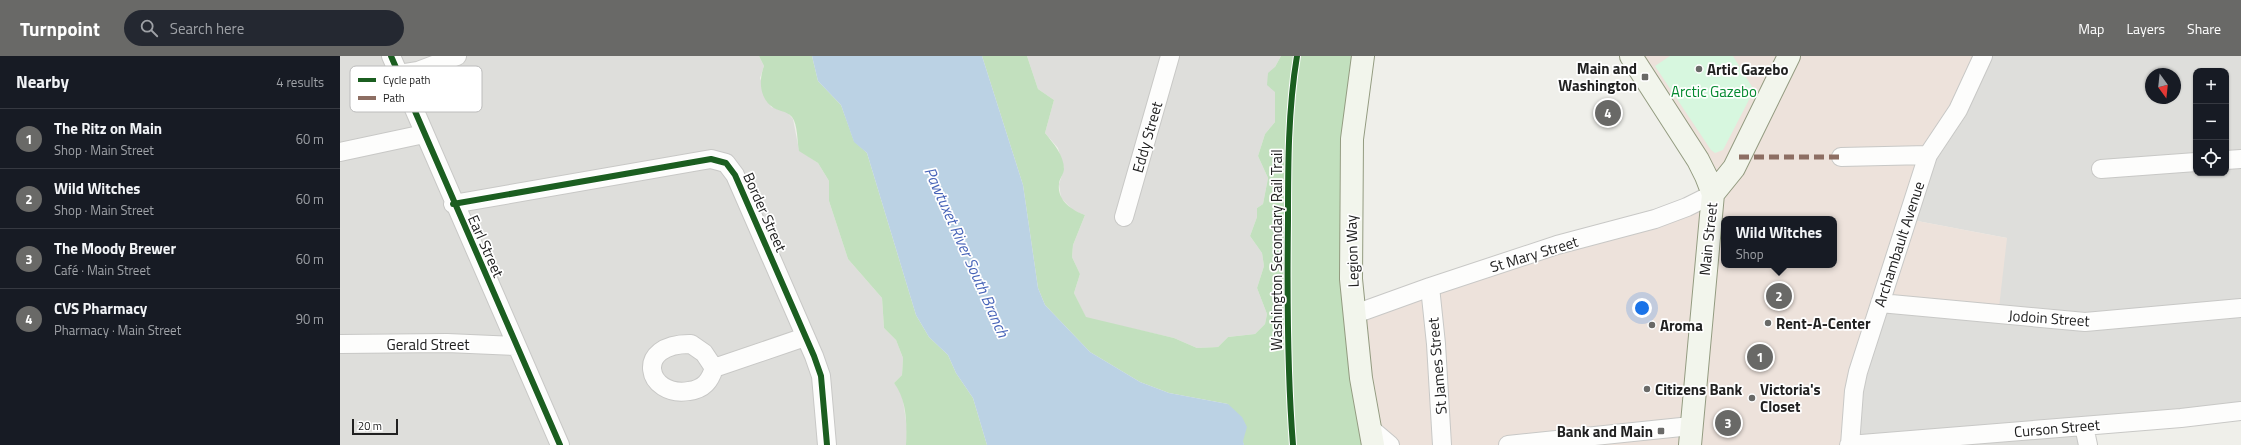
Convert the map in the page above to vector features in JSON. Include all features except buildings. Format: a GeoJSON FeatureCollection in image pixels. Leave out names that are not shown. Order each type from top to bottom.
{"type":"FeatureCollection","features":[{"type":"Feature","properties":{"kind":"main road","name":"Legion Way"},"geometry":{"type":"LineString","coordinates":[[1363,56],[1352,139],[1350,214],[1351,279],[1361,378],[1371,436]]}},
{"type":"Feature","properties":{"kind":"main road","name":"Main Street"},"geometry":{"type":"LineString","coordinates":[[1631,56],[1698,160],[1713,194],[1690,436]]}},
{"type":"Feature","properties":{"kind":"main road"},"geometry":{"type":"LineString","coordinates":[[1713,194],[1734,168],[1789,56]]}},
{"type":"Feature","properties":{"kind":"street","name":"Earl Street"},"geometry":{"type":"LineString","coordinates":[[391,56],[395,66]]}},
{"type":"Feature","properties":{"kind":"street"},"geometry":{"type":"LineString","coordinates":[[431,66],[457,56]]}},
{"type":"Feature","properties":{"kind":"street","name":"Eddy Street"},"geometry":{"type":"LineString","coordinates":[[1124,217],[1170,56]]}},
{"type":"Feature","properties":{"kind":"street","name":"Archambault Avenue"},"geometry":{"type":"LineString","coordinates":[[1850,445],[1854,391],[1880,303],[1928,155],[1958,110],[1983,56]]}},
{"type":"Feature","properties":{"kind":"street","name":"Earl Street"},"geometry":{"type":"LineString","coordinates":[[415,112],[453,204],[560,445]]}},
{"type":"Feature","properties":{"kind":"street"},"geometry":{"type":"LineString","coordinates":[[340,152],[424,134]]}},
{"type":"Feature","properties":{"kind":"street"},"geometry":{"type":"LineString","coordinates":[[1841,157],[1928,155]]}},
{"type":"Feature","properties":{"kind":"street","name":"Border Street"},"geometry":{"type":"LineString","coordinates":[[453,204],[711,159],[726,163],[735,175],[821,376],[827,445]]}},
{"type":"Feature","properties":{"kind":"street"},"geometry":{"type":"LineString","coordinates":[[2229,160],[2241,159]]}},
{"type":"Feature","properties":{"kind":"street"},"geometry":{"type":"LineString","coordinates":[[2101,169],[2193,162]]}},
{"type":"Feature","properties":{"kind":"street","name":"St Mary Street"},"geometry":{"type":"LineString","coordinates":[[1355,314],[1430,286],[1557,246],[1655,219],[1713,194]]}},
{"type":"Feature","properties":{"kind":"street","name":"St James Street"},"geometry":{"type":"LineString","coordinates":[[1430,286],[1436,344],[1442,445]]}},
{"type":"Feature","properties":{"kind":"street","name":"Jodoin Street"},"geometry":{"type":"LineString","coordinates":[[1880,303],[2085,322],[2241,308]]}},
{"type":"Feature","properties":{"kind":"street"},"geometry":{"type":"LineString","coordinates":[[714,368],[805,337]]}},
{"type":"Feature","properties":{"kind":"street","name":"Gerald Street"},"geometry":{"type":"LineString","coordinates":[[340,344],[446,343],[516,346]]}},
{"type":"Feature","properties":{"kind":"street","name":"Curson Street"},"geometry":{"type":"LineString","coordinates":[[1850,445],[2084,426],[2241,411]]}},
{"type":"Feature","properties":{"kind":"street"},"geometry":{"type":"LineString","coordinates":[[2084,426],[2088,445]]}},
{"type":"Feature","properties":{"kind":"street"},"geometry":{"type":"LineString","coordinates":[[1371,436],[1390,445]]}},
{"type":"Feature","properties":{"kind":"street"},"geometry":{"type":"LineString","coordinates":[[1508,445],[1690,436]]}},
{"type":"Feature","properties":{"kind":"shaded area"},"geometry":{"type":"Polygon","coordinates":[[[340,56],[759,56],[764,66],[760,78],[771,107],[787,112],[793,119],[799,150],[818,163],[829,181],[829,201],[848,259],[882,298],[884,328],[896,340],[903,358],[902,375],[894,383],[902,393],[907,428],[906,445],[340,445],[340,56]]]}},
{"type":"Feature","properties":{"kind":"shaded area"},"geometry":{"type":"Polygon","coordinates":[[[1027,56],[1281,56],[1275,67],[1275,122],[1265,134],[1258,156],[1268,178],[1263,204],[1257,208],[1257,217],[1250,236],[1262,253],[1264,266],[1257,288],[1267,314],[1265,324],[1255,334],[1228,337],[1218,347],[1197,348],[1174,338],[1086,318],[1074,293],[1080,274],[1072,257],[1073,245],[1085,215],[1074,211],[1061,198],[1059,184],[1064,169],[1058,148],[1045,133],[1054,100],[1038,89],[1027,56]]]}},
{"type":"Feature","properties":{"kind":"shaded area"},"geometry":{"type":"Polygon","coordinates":[[[1629,56],[1984,56],[1931,153],[1912,220],[2007,238],[1998,316],[1879,305],[1850,445],[1389,445],[1378,438],[1357,315],[1710,206],[1629,56]]]}},
{"type":"Feature","properties":{"kind":"shaded area"},"geometry":{"type":"Polygon","coordinates":[[[1984,56],[2241,56],[2241,412],[2093,427],[2086,445],[1850,445],[1879,305],[2007,238],[1912,220],[1931,153],[1984,56]]]}},
{"type":"Feature","properties":{"kind":"green space"},"geometry":{"type":"Polygon","coordinates":[[[759,56],[812,56],[818,81],[841,105],[854,141],[867,153],[916,315],[929,337],[948,355],[956,373],[973,398],[987,445],[906,445],[904,405],[902,397],[894,383],[902,375],[903,358],[896,340],[884,328],[882,298],[848,259],[829,201],[829,181],[818,163],[799,151],[794,120],[787,113],[771,106],[764,97],[761,87],[761,76],[764,66],[759,56]]]}},
{"type":"Feature","properties":{"kind":"green space"},"geometry":{"type":"Polygon","coordinates":[[[982,56],[1027,56],[1038,89],[1054,100],[1045,133],[1058,150],[1064,164],[1064,171],[1059,184],[1060,195],[1066,204],[1085,215],[1073,245],[1072,257],[1080,274],[1074,293],[1086,317],[1174,338],[1197,348],[1218,347],[1228,337],[1255,334],[1265,324],[1267,314],[1257,288],[1264,266],[1262,253],[1250,236],[1257,217],[1257,208],[1263,204],[1268,178],[1258,156],[1265,134],[1275,122],[1275,92],[1267,85],[1268,73],[1275,67],[1281,56],[1363,56],[1352,132],[1372,445],[1244,445],[1228,404],[1169,393],[1140,382],[1090,352],[1045,305],[1038,288],[1023,185],[982,56]]]}},
{"type":"Feature","properties":{"kind":"green space","name":"Arctic Gazebo"},"geometry":{"type":"Polygon","coordinates":[[[1670,56],[1733,56],[1754,90],[1723,150],[1715,153],[1711,150],[1655,66],[1670,56]]]}},
{"type":"Feature","properties":{"kind":"water","name":"Pawtuxet River South Branch"},"geometry":{"type":"Polygon","coordinates":[[[812,56],[982,56],[1023,185],[1038,288],[1045,305],[1090,352],[1140,382],[1169,393],[1228,404],[1242,417],[1247,427],[1243,441],[1244,445],[987,445],[973,398],[956,373],[948,355],[929,337],[916,315],[867,153],[854,142],[841,105],[818,81],[812,56]]]}},
{"type":"Feature","properties":{"kind":"marked path"},"geometry":{"type":"LineString","coordinates":[[1739,157],[1841,157]]}},
{"type":"Feature","properties":{"kind":"cycle path"},"geometry":{"type":"LineString","coordinates":[[391,56],[395,66]]}},
{"type":"Feature","properties":{"kind":"cycle path","name":"Washington Secondary Rail Trail"},"geometry":{"type":"LineString","coordinates":[[1293,445],[1288,332],[1288,179],[1290,117],[1297,56]]}},
{"type":"Feature","properties":{"kind":"cycle path"},"geometry":{"type":"LineString","coordinates":[[415,112],[560,445]]}},
{"type":"Feature","properties":{"kind":"cycle path"},"geometry":{"type":"LineString","coordinates":[[453,204],[711,159],[726,163],[735,175],[814,356],[821,376],[827,445]]}},
{"type":"Feature","properties":{"kind":"place","name":"Artic Gazebo"},"geometry":{"type":"Point","coordinates":[1699,69]}},
{"type":"Feature","properties":{"kind":"place","name":"Main and Washington"},"geometry":{"type":"Point","coordinates":[1645,77]}},
{"type":"Feature","properties":{"kind":"place","name":"CVS Pharmacy"},"geometry":{"type":"Point","coordinates":[1608,113]}},
{"type":"Feature","properties":{"kind":"place","name":"Wild Witches"},"geometry":{"type":"Point","coordinates":[1779,296]}},
{"type":"Feature","properties":{"kind":"place","name":"Rent-A-Center"},"geometry":{"type":"Point","coordinates":[1768,323]}},
{"type":"Feature","properties":{"kind":"place","name":"Aroma"},"geometry":{"type":"Point","coordinates":[1652,325]}},
{"type":"Feature","properties":{"kind":"place","name":"The Ritz on Main"},"geometry":{"type":"Point","coordinates":[1760,357]}},
{"type":"Feature","properties":{"kind":"place","name":"Citizens Bank"},"geometry":{"type":"Point","coordinates":[1647,389]}},
{"type":"Feature","properties":{"kind":"place","name":"Victoria's Closet"},"geometry":{"type":"Point","coordinates":[1752,398]}},
{"type":"Feature","properties":{"kind":"place","name":"The Moody Brewer"},"geometry":{"type":"Point","coordinates":[1728,423]}},
{"type":"Feature","properties":{"kind":"place","name":"Bank and Main"},"geometry":{"type":"Point","coordinates":[1661,431]}}]}
